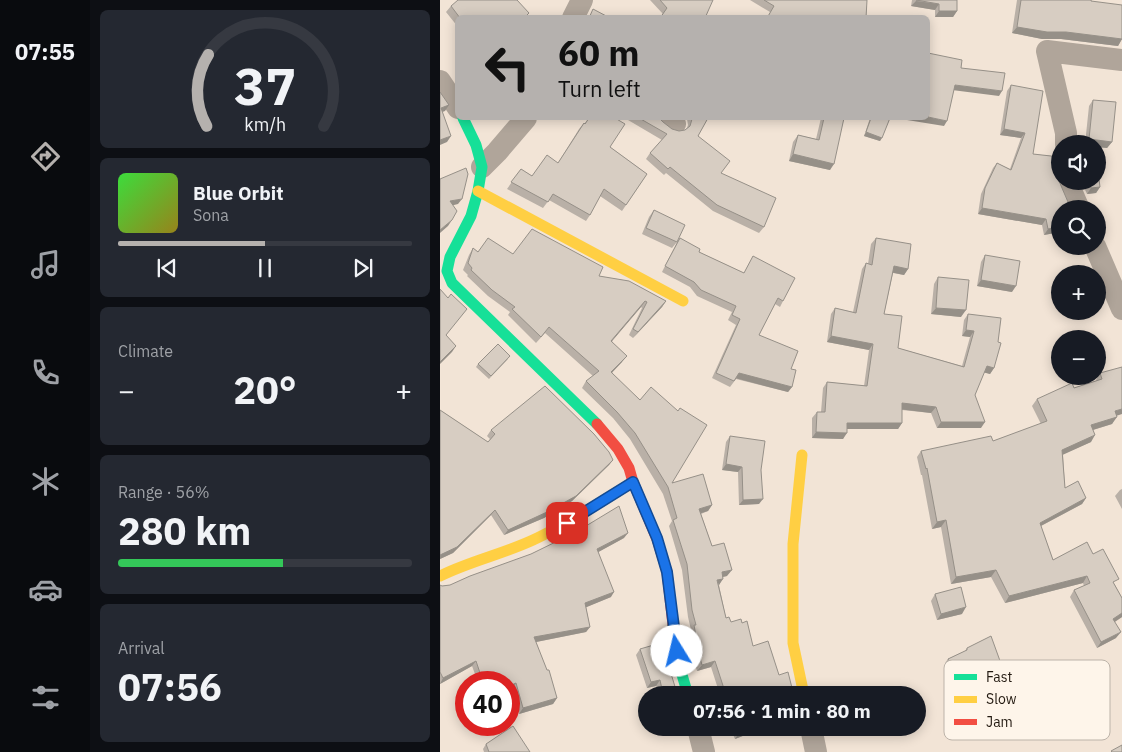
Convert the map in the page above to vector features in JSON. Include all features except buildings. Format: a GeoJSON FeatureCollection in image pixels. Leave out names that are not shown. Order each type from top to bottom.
{"type":"FeatureCollection","features":[{"type":"Feature","properties":{"kind":"street"},"geometry":{"type":"LineString","coordinates":[[574,15],[582,0]]}},
{"type":"Feature","properties":{"kind":"street"},"geometry":{"type":"LineString","coordinates":[[1066,135],[1047,51],[1122,60]]}},
{"type":"Feature","properties":{"kind":"street"},"geometry":{"type":"LineString","coordinates":[[440,81],[455,104]]}},
{"type":"Feature","properties":{"kind":"street"},"geometry":{"type":"LineString","coordinates":[[464,120],[476,145],[482,167],[472,216],[450,257],[444,274],[602,429],[618,449],[629,468],[657,538],[667,572],[674,634],[685,686]]}},
{"type":"Feature","properties":{"kind":"street"},"geometry":{"type":"LineString","coordinates":[[482,167],[524,120]]}},
{"type":"Feature","properties":{"kind":"street"},"geometry":{"type":"LineString","coordinates":[[478,191],[683,301]]}},
{"type":"Feature","properties":{"kind":"street"},"geometry":{"type":"LineString","coordinates":[[1099,255],[1122,309]]}},
{"type":"Feature","properties":{"kind":"street"},"geometry":{"type":"LineString","coordinates":[[802,455],[793,544],[793,644],[802,686]]}},
{"type":"Feature","properties":{"kind":"street"},"geometry":{"type":"LineString","coordinates":[[440,576],[459,566],[532,540],[567,523],[633,482]]}},
{"type":"Feature","properties":{"kind":"street"},"geometry":{"type":"LineString","coordinates":[[700,736],[704,752]]}},
{"type":"Feature","properties":{"kind":"street"},"geometry":{"type":"LineString","coordinates":[[812,736],[816,752]]}},
{"type":"Feature","properties":{"kind":"traffic: fast"},"geometry":{"type":"LineString","coordinates":[[464,120],[476,145],[482,167],[471,216],[450,257],[447,271],[452,283],[597,424]]}},
{"type":"Feature","properties":{"kind":"traffic: fast"},"geometry":{"type":"LineString","coordinates":[[673,625],[680,668],[685,686]]}},
{"type":"Feature","properties":{"kind":"traffic: slow"},"geometry":{"type":"LineString","coordinates":[[478,191],[683,301]]}},
{"type":"Feature","properties":{"kind":"traffic: slow"},"geometry":{"type":"LineString","coordinates":[[802,455],[793,544],[793,643],[802,686]]}},
{"type":"Feature","properties":{"kind":"traffic: slow"},"geometry":{"type":"LineString","coordinates":[[440,576],[546,534],[633,482]]}},
{"type":"Feature","properties":{"kind":"traffic: jam"},"geometry":{"type":"LineString","coordinates":[[597,424],[618,449],[629,468],[657,539],[667,572],[673,625]]}},
{"type":"Feature","properties":{"kind":"route"},"geometry":{"type":"LineString","coordinates":[[567,523],[633,482],[657,538],[667,572],[677,651]]}}]}
